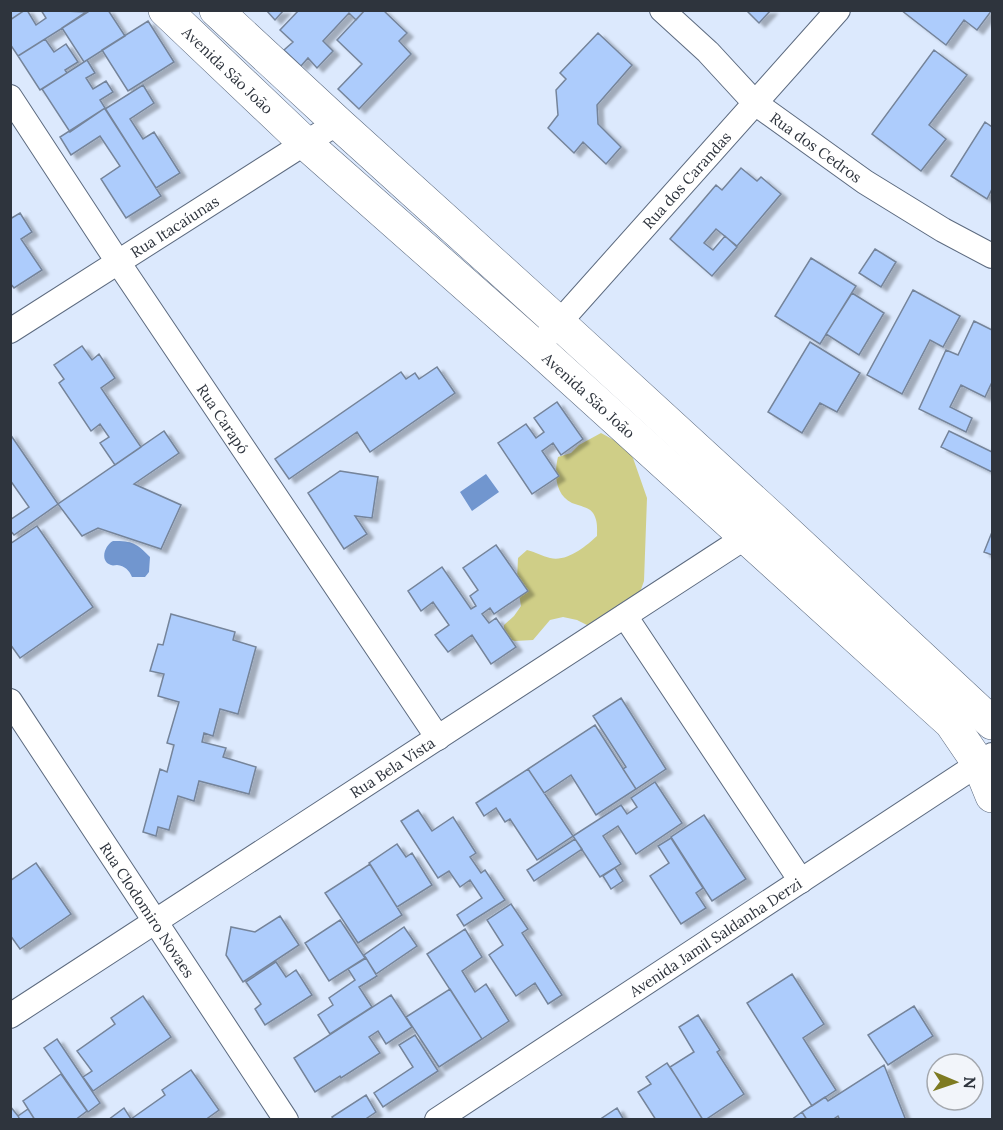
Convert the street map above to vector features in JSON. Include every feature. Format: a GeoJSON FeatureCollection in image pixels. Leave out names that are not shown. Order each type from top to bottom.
{"type":"FeatureCollection","features":[{"type":"Feature","properties":{"kind":"street","name":"Avenida São João"},"geometry":{"type":"LineString","coordinates":[[165,10],[305,142],[536,347],[951,723],[986,760],[993,796]]}},
{"type":"Feature","properties":{"kind":"street"},"geometry":{"type":"LineString","coordinates":[[216,10],[993,723]]}},
{"type":"Feature","properties":{"kind":"street","name":"Rua dos Cedros"},"geometry":{"type":"LineString","coordinates":[[662,10],[708,52],[755,103],[865,182],[943,230],[993,256]]}},
{"type":"Feature","properties":{"kind":"street","name":"Rua dos Carandas"},"geometry":{"type":"LineString","coordinates":[[536,347],[838,10]]}},
{"type":"Feature","properties":{"kind":"street","name":"Rua Carapó"},"geometry":{"type":"LineString","coordinates":[[10,96],[118,262],[438,738]]}},
{"type":"Feature","properties":{"kind":"street","name":"Rua Itacaíunas"},"geometry":{"type":"LineString","coordinates":[[10,331],[338,123]]}},
{"type":"Feature","properties":{"kind":"street","name":"Rua Bela Vista"},"geometry":{"type":"LineString","coordinates":[[10,1016],[774,520]]}},
{"type":"Feature","properties":{"kind":"street"},"geometry":{"type":"LineString","coordinates":[[625,616],[801,881]]}},
{"type":"Feature","properties":{"kind":"street","name":"Rua Clodomiro Novaes"},"geometry":{"type":"LineString","coordinates":[[10,701],[286,1119]]}},
{"type":"Feature","properties":{"kind":"street","name":"Avenida Jamil Saldanha Derzi"},"geometry":{"type":"LineString","coordinates":[[437,1119],[986,760]]}},
{"type":"Feature","properties":{"kind":"shaded area"},"geometry":{"type":"Polygon","coordinates":[[[601,433],[625,446],[633,458],[647,498],[644,581],[639,595],[600,627],[563,617],[550,620],[533,640],[515,641],[504,638],[504,625],[521,606],[517,581],[518,558],[527,550],[550,558],[563,558],[581,549],[597,536],[593,513],[572,503],[562,495],[557,483],[556,470],[558,457],[571,453],[579,445],[601,433]]]}},
{"type":"Feature","properties":{"kind":"water"},"geometry":{"type":"Polygon","coordinates":[[[486,474],[499,492],[472,511],[460,492],[486,474]]]}},
{"type":"Feature","properties":{"kind":"water"},"geometry":{"type":"Polygon","coordinates":[[[113,541],[134,544],[150,557],[149,572],[145,577],[132,577],[124,567],[107,563],[104,553],[113,541]]]}},
{"type":"Feature","properties":{"kind":"building"},"geometry":{"type":"Polygon","coordinates":[[[10,10],[25,10],[10,20],[10,10]]]}},
{"type":"Feature","properties":{"kind":"building"},"geometry":{"type":"Polygon","coordinates":[[[25,10],[36,25],[46,18],[41,10],[88,12],[18,56],[10,44],[10,20],[25,10]]]}},
{"type":"Feature","properties":{"kind":"building"},"geometry":{"type":"Polygon","coordinates":[[[89,10],[108,10],[125,36],[84,62],[62,28],[89,10]]]}},
{"type":"Feature","properties":{"kind":"building"},"geometry":{"type":"Polygon","coordinates":[[[266,10],[284,10],[275,20],[266,10]]]}},
{"type":"Feature","properties":{"kind":"building"},"geometry":{"type":"Polygon","coordinates":[[[299,10],[365,10],[356,20],[349,13],[323,41],[333,51],[317,68],[308,58],[301,66],[284,50],[293,42],[280,30],[299,10]]]}},
{"type":"Feature","properties":{"kind":"building"},"geometry":{"type":"Polygon","coordinates":[[[365,10],[383,10],[407,33],[399,41],[411,54],[359,109],[338,89],[362,64],[337,40],[365,10]]]}},
{"type":"Feature","properties":{"kind":"building"},"geometry":{"type":"Polygon","coordinates":[[[746,10],[771,10],[759,23],[746,10]]]}},
{"type":"Feature","properties":{"kind":"building"},"geometry":{"type":"Polygon","coordinates":[[[901,10],[992,10],[977,30],[964,20],[946,45],[901,10]]]}},
{"type":"Feature","properties":{"kind":"building"},"geometry":{"type":"Polygon","coordinates":[[[148,21],[174,62],[128,91],[102,50],[148,21]]]}},
{"type":"Feature","properties":{"kind":"building"},"geometry":{"type":"Polygon","coordinates":[[[598,33],[632,65],[597,105],[598,124],[621,147],[606,164],[583,142],[574,153],[548,128],[558,115],[556,90],[566,79],[560,73],[598,33]]]}},
{"type":"Feature","properties":{"kind":"building"},"geometry":{"type":"Polygon","coordinates":[[[45,39],[54,52],[66,44],[78,62],[65,70],[67,73],[40,90],[18,56],[45,39]]]}},
{"type":"Feature","properties":{"kind":"building"},"geometry":{"type":"Polygon","coordinates":[[[934,50],[967,75],[929,125],[946,139],[921,171],[872,134],[934,50]]]}},
{"type":"Feature","properties":{"kind":"building"},"geometry":{"type":"Polygon","coordinates":[[[87,60],[95,73],[86,78],[93,89],[106,81],[113,92],[100,100],[105,108],[70,132],[42,89],[87,60]]]}},
{"type":"Feature","properties":{"kind":"building"},"geometry":{"type":"Polygon","coordinates":[[[143,85],[154,103],[130,119],[143,139],[154,132],[180,173],[156,188],[105,109],[143,85]]]}},
{"type":"Feature","properties":{"kind":"building"},"geometry":{"type":"Polygon","coordinates":[[[105,108],[161,196],[126,218],[101,179],[120,166],[100,136],[71,155],[60,137],[105,108]]]}},
{"type":"Feature","properties":{"kind":"building"},"geometry":{"type":"Polygon","coordinates":[[[985,122],[992,127],[992,189],[987,199],[951,176],[985,122]]]}},
{"type":"Feature","properties":{"kind":"building"},"geometry":{"type":"Polygon","coordinates":[[[741,168],[757,181],[761,177],[781,194],[737,246],[728,238],[737,247],[712,276],[670,239],[716,185],[722,190],[741,168]],[[716,229],[704,243],[713,250],[725,236],[716,229]]]}},
{"type":"Feature","properties":{"kind":"building"},"geometry":{"type":"Polygon","coordinates":[[[20,213],[32,232],[21,239],[42,270],[14,288],[10,283],[10,219],[20,213]]]}},
{"type":"Feature","properties":{"kind":"building"},"geometry":{"type":"Polygon","coordinates":[[[875,249],[896,262],[881,287],[859,273],[875,249]]]}},
{"type":"Feature","properties":{"kind":"building"},"geometry":{"type":"Polygon","coordinates":[[[811,258],[856,286],[820,344],[775,316],[811,258]]]}},
{"type":"Feature","properties":{"kind":"building"},"geometry":{"type":"Polygon","coordinates":[[[913,290],[960,316],[943,347],[930,340],[902,394],[867,375],[913,290]]]}},
{"type":"Feature","properties":{"kind":"building"},"geometry":{"type":"Polygon","coordinates":[[[852,293],[884,313],[859,355],[826,334],[852,293]]]}},
{"type":"Feature","properties":{"kind":"building"},"geometry":{"type":"Polygon","coordinates":[[[974,321],[992,330],[992,382],[985,397],[961,385],[950,407],[972,418],[966,432],[919,409],[946,350],[958,355],[974,321]]]}},
{"type":"Feature","properties":{"kind":"building"},"geometry":{"type":"Polygon","coordinates":[[[810,342],[860,373],[837,412],[820,403],[802,433],[768,412],[810,342]]]}},
{"type":"Feature","properties":{"kind":"building"},"geometry":{"type":"Polygon","coordinates":[[[82,346],[92,360],[99,354],[115,378],[101,388],[141,447],[115,465],[100,443],[109,437],[100,424],[91,431],[59,383],[64,379],[54,365],[82,346]]]}},
{"type":"Feature","properties":{"kind":"building"},"geometry":{"type":"Polygon","coordinates":[[[437,367],[455,393],[370,452],[357,432],[289,479],[275,459],[401,372],[406,379],[415,373],[419,379],[437,367]]]}},
{"type":"Feature","properties":{"kind":"building"},"geometry":{"type":"Polygon","coordinates":[[[557,402],[583,439],[561,455],[553,443],[542,451],[559,476],[532,494],[498,443],[526,424],[536,438],[544,432],[534,418],[557,402]]]}},
{"type":"Feature","properties":{"kind":"building"},"geometry":{"type":"Polygon","coordinates":[[[164,431],[179,453],[134,484],[181,505],[161,549],[98,528],[82,536],[58,504],[164,431]]]}},
{"type":"Feature","properties":{"kind":"building"},"geometry":{"type":"Polygon","coordinates":[[[949,431],[992,452],[992,472],[941,447],[949,431]]]}},
{"type":"Feature","properties":{"kind":"building"},"geometry":{"type":"Polygon","coordinates":[[[10,434],[58,504],[14,535],[10,530],[10,520],[29,507],[10,480],[10,434]]]}},
{"type":"Feature","properties":{"kind":"building"},"geometry":{"type":"Polygon","coordinates":[[[340,471],[378,477],[372,518],[355,516],[367,534],[344,549],[308,493],[340,471]]]}},
{"type":"Feature","properties":{"kind":"building"},"geometry":{"type":"Polygon","coordinates":[[[37,526],[93,607],[20,658],[10,644],[10,544],[37,526]]]}},
{"type":"Feature","properties":{"kind":"building"},"geometry":{"type":"Polygon","coordinates":[[[992,532],[992,555],[984,552],[992,532]]]}},
{"type":"Feature","properties":{"kind":"building"},"geometry":{"type":"Polygon","coordinates":[[[496,545],[528,591],[494,614],[490,608],[482,614],[489,623],[496,618],[516,647],[491,664],[472,635],[448,652],[435,635],[449,625],[433,602],[421,611],[408,591],[442,567],[471,609],[476,606],[470,596],[478,590],[463,568],[496,545]]]}},
{"type":"Feature","properties":{"kind":"building"},"geometry":{"type":"Polygon","coordinates":[[[171,614],[235,632],[233,640],[256,647],[238,714],[220,709],[213,736],[204,733],[202,742],[226,748],[223,757],[256,767],[249,794],[199,781],[194,801],[178,796],[169,830],[158,827],[156,836],[143,832],[160,769],[167,772],[174,745],[167,743],[179,702],[158,696],[164,674],[150,671],[158,644],[163,645],[171,614]]]}},
{"type":"Feature","properties":{"kind":"building"},"geometry":{"type":"Polygon","coordinates":[[[621,698],[666,769],[636,789],[623,769],[626,767],[593,716],[621,698]]]}},
{"type":"Feature","properties":{"kind":"building"},"geometry":{"type":"Polygon","coordinates":[[[595,725],[636,789],[596,815],[571,775],[544,793],[528,769],[595,725]]]}},
{"type":"Feature","properties":{"kind":"building"},"geometry":{"type":"Polygon","coordinates":[[[528,769],[573,836],[537,860],[510,819],[505,822],[496,808],[484,816],[476,803],[528,769]]]}},
{"type":"Feature","properties":{"kind":"building"},"geometry":{"type":"Polygon","coordinates":[[[655,782],[682,823],[636,854],[618,826],[603,836],[621,864],[600,877],[573,836],[621,805],[627,814],[637,807],[631,798],[655,782]]]}},
{"type":"Feature","properties":{"kind":"building"},"geometry":{"type":"Polygon","coordinates":[[[418,810],[432,831],[453,817],[476,853],[470,857],[481,873],[485,870],[505,900],[464,926],[457,915],[482,898],[470,880],[460,887],[449,871],[438,878],[401,821],[418,810]]]}},
{"type":"Feature","properties":{"kind":"building"},"geometry":{"type":"Polygon","coordinates":[[[704,815],[746,879],[712,901],[671,837],[704,815]]]}},
{"type":"Feature","properties":{"kind":"building"},"geometry":{"type":"Polygon","coordinates":[[[671,838],[703,888],[696,893],[706,908],[681,924],[650,876],[669,863],[658,846],[671,838]]]}},
{"type":"Feature","properties":{"kind":"building"},"geometry":{"type":"Polygon","coordinates":[[[575,839],[582,849],[534,881],[527,870],[575,839]]]}},
{"type":"Feature","properties":{"kind":"building"},"geometry":{"type":"Polygon","coordinates":[[[397,844],[406,857],[412,853],[432,885],[397,907],[369,863],[397,844]]]}},
{"type":"Feature","properties":{"kind":"building"},"geometry":{"type":"Polygon","coordinates":[[[36,863],[71,914],[20,949],[10,935],[10,881],[36,863]]]}},
{"type":"Feature","properties":{"kind":"building"},"geometry":{"type":"Polygon","coordinates":[[[370,864],[402,915],[358,943],[325,893],[370,864]]]}},
{"type":"Feature","properties":{"kind":"building"},"geometry":{"type":"Polygon","coordinates":[[[615,868],[623,881],[611,889],[603,876],[615,868]]]}},
{"type":"Feature","properties":{"kind":"building"},"geometry":{"type":"Polygon","coordinates":[[[511,904],[528,929],[522,933],[562,995],[548,1004],[535,983],[516,996],[489,955],[503,945],[487,920],[511,904]]]}},
{"type":"Feature","properties":{"kind":"building"},"geometry":{"type":"Polygon","coordinates":[[[280,916],[299,945],[243,982],[226,955],[231,927],[255,932],[280,916]]]}},
{"type":"Feature","properties":{"kind":"building"},"geometry":{"type":"Polygon","coordinates":[[[340,920],[365,958],[329,981],[305,943],[340,920]]]}},
{"type":"Feature","properties":{"kind":"building"},"geometry":{"type":"Polygon","coordinates":[[[404,927],[417,946],[376,974],[364,955],[404,927]]]}},
{"type":"Feature","properties":{"kind":"building"},"geometry":{"type":"Polygon","coordinates":[[[465,929],[482,957],[462,971],[475,992],[486,984],[509,1021],[482,1039],[427,954],[465,929]]]}},
{"type":"Feature","properties":{"kind":"building"},"geometry":{"type":"Polygon","coordinates":[[[366,958],[377,976],[359,987],[372,1007],[330,1034],[318,1015],[333,1005],[329,998],[355,980],[348,969],[366,958]]]}},
{"type":"Feature","properties":{"kind":"building"},"geometry":{"type":"Polygon","coordinates":[[[276,962],[286,977],[296,970],[312,995],[265,1025],[255,1009],[261,1004],[246,982],[276,962]]]}},
{"type":"Feature","properties":{"kind":"building"},"geometry":{"type":"Polygon","coordinates":[[[792,974],[824,1024],[803,1038],[836,1090],[812,1106],[747,1003],[792,974]]]}},
{"type":"Feature","properties":{"kind":"building"},"geometry":{"type":"Polygon","coordinates":[[[450,989],[482,1039],[439,1067],[406,1017],[450,989]]]}},
{"type":"Feature","properties":{"kind":"building"},"geometry":{"type":"Polygon","coordinates":[[[391,995],[412,1027],[386,1044],[378,1031],[369,1037],[380,1053],[315,1092],[294,1058],[391,995]]]}},
{"type":"Feature","properties":{"kind":"building"},"geometry":{"type":"Polygon","coordinates":[[[143,996],[171,1037],[93,1091],[83,1077],[92,1071],[77,1051],[115,1024],[111,1018],[143,996]]]}},
{"type":"Feature","properties":{"kind":"building"},"geometry":{"type":"Polygon","coordinates":[[[914,1006],[933,1036],[888,1065],[868,1035],[914,1006]]]}},
{"type":"Feature","properties":{"kind":"building"},"geometry":{"type":"Polygon","coordinates":[[[698,1015],[720,1050],[717,1052],[744,1094],[705,1120],[670,1067],[694,1052],[679,1027],[698,1015]]]}},
{"type":"Feature","properties":{"kind":"building"},"geometry":{"type":"Polygon","coordinates":[[[415,1035],[438,1071],[383,1107],[374,1093],[413,1067],[399,1045],[415,1035]]]}},
{"type":"Feature","properties":{"kind":"building"},"geometry":{"type":"Polygon","coordinates":[[[57,1039],[100,1103],[88,1112],[44,1048],[57,1039]]]}},
{"type":"Feature","properties":{"kind":"building"},"geometry":{"type":"Polygon","coordinates":[[[667,1063],[703,1120],[656,1120],[638,1092],[651,1084],[646,1077],[667,1063]]]}},
{"type":"Feature","properties":{"kind":"building"},"geometry":{"type":"Polygon","coordinates":[[[884,1065],[905,1118],[902,1120],[840,1120],[838,1116],[832,1120],[807,1120],[802,1112],[825,1097],[828,1101],[884,1065]]]}},
{"type":"Feature","properties":{"kind":"building"},"geometry":{"type":"Polygon","coordinates":[[[191,1070],[219,1110],[205,1120],[108,1120],[124,1108],[131,1119],[165,1095],[162,1090],[191,1070]]]}},
{"type":"Feature","properties":{"kind":"building"},"geometry":{"type":"Polygon","coordinates":[[[61,1074],[87,1111],[75,1120],[35,1120],[23,1101],[61,1074]]]}},
{"type":"Feature","properties":{"kind":"building"},"geometry":{"type":"Polygon","coordinates":[[[366,1095],[376,1112],[364,1120],[334,1120],[332,1117],[366,1095]]]}},
{"type":"Feature","properties":{"kind":"building"},"geometry":{"type":"Polygon","coordinates":[[[10,1106],[18,1116],[20,1120],[10,1120],[10,1106]]]}},
{"type":"Feature","properties":{"kind":"building"},"geometry":{"type":"Polygon","coordinates":[[[617,1108],[624,1120],[599,1120],[617,1108]]]}},
{"type":"Feature","properties":{"kind":"building"},"geometry":{"type":"Polygon","coordinates":[[[28,1109],[35,1120],[20,1120],[18,1116],[28,1109]]]}},
{"type":"Feature","properties":{"kind":"building"},"geometry":{"type":"Polygon","coordinates":[[[802,1112],[807,1120],[791,1120],[802,1112]]]}}]}
